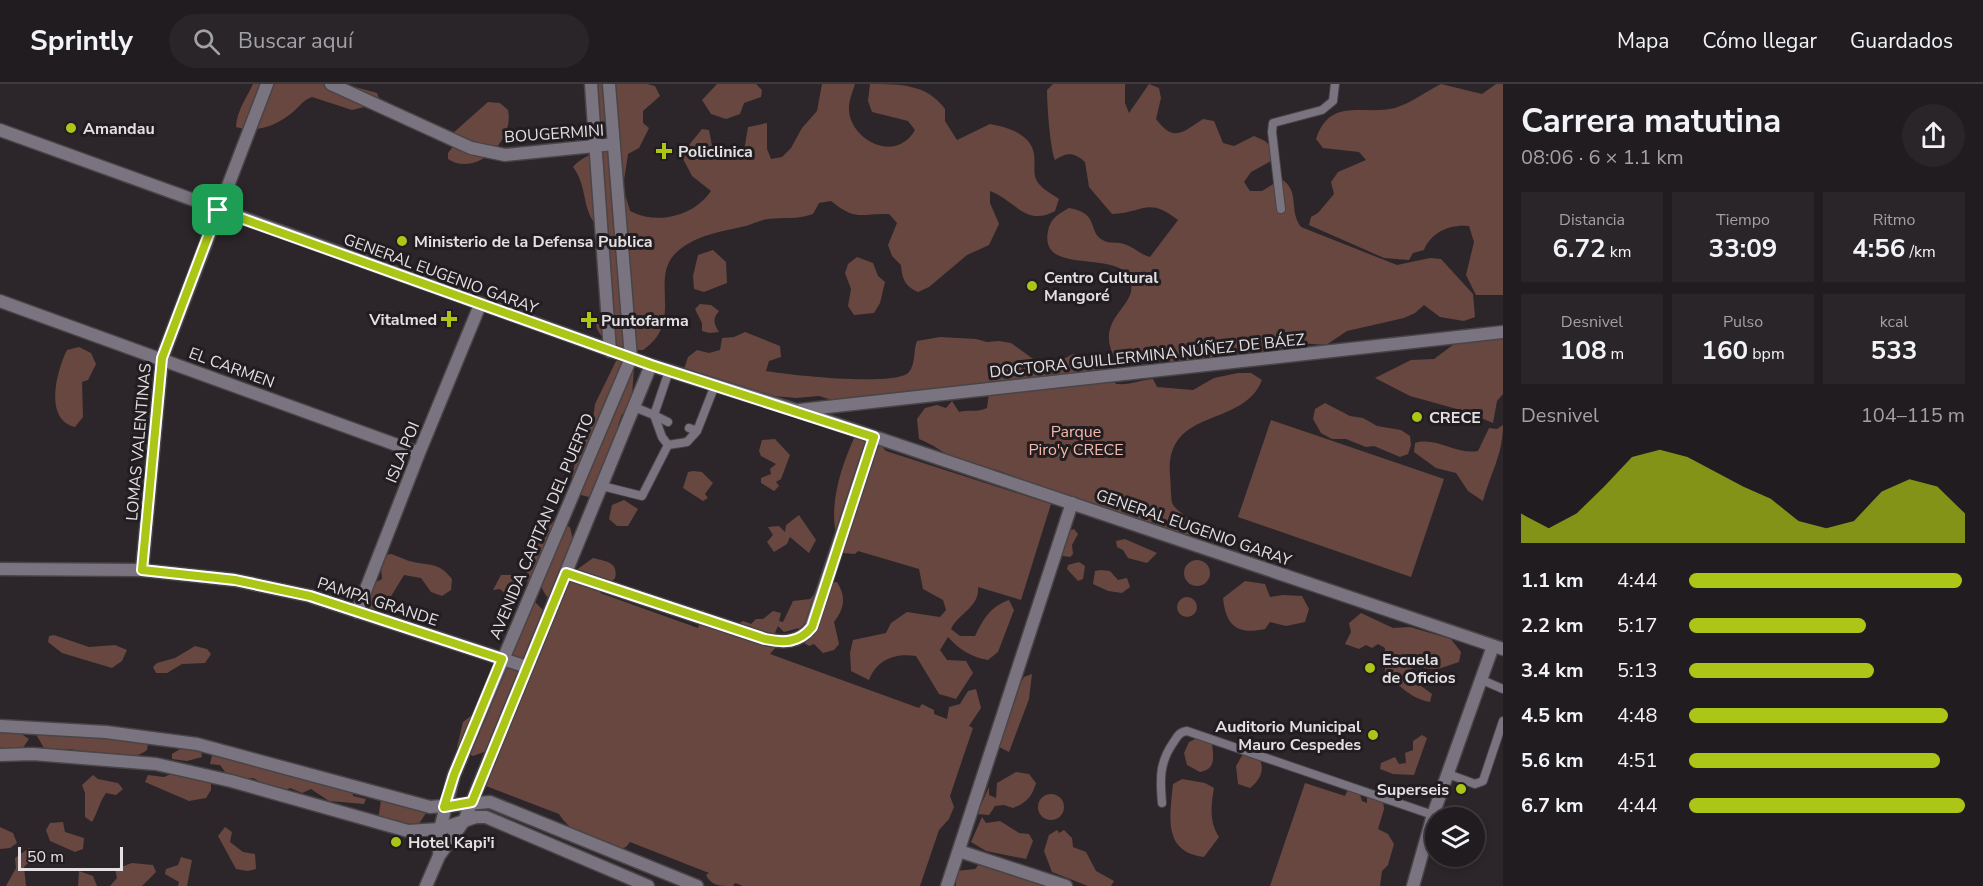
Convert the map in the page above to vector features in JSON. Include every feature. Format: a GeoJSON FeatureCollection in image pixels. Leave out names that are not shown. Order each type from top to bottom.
{"type":"FeatureCollection","features":[{"type":"Feature","properties":{"kind":"street","name":"LOMAS VALENTINAS"},"geometry":{"type":"LineString","coordinates":[[142,570],[162,358],[267,84]]}},
{"type":"Feature","properties":{"kind":"street","name":"BOUGERMINI"},"geometry":{"type":"LineString","coordinates":[[331,84],[471,148],[505,155],[614,144]]}},
{"type":"Feature","properties":{"kind":"street"},"geometry":{"type":"LineString","coordinates":[[591,84],[610,351]]}},
{"type":"Feature","properties":{"kind":"street"},"geometry":{"type":"LineString","coordinates":[[609,84],[631,358]]}},
{"type":"Feature","properties":{"kind":"street","name":"GENERAL EUGENIO GARAY"},"geometry":{"type":"LineString","coordinates":[[0,130],[480,306],[610,351],[795,410],[1498,647]]}},
{"type":"Feature","properties":{"kind":"street","name":"EL CARMEN"},"geometry":{"type":"LineString","coordinates":[[0,301],[419,453]]}},
{"type":"Feature","properties":{"kind":"street","name":"ISLA POI"},"geometry":{"type":"LineString","coordinates":[[357,612],[480,306]]}},
{"type":"Feature","properties":{"kind":"street","name":"DOCTORA GUILLERMINA NÚÑEZ DE BÁEZ"},"geometry":{"type":"LineString","coordinates":[[795,410],[1503,332]]}},
{"type":"Feature","properties":{"kind":"street","name":"AVENIDA CAPITAN DEL PUERTO"},"geometry":{"type":"LineString","coordinates":[[440,856],[440,830],[454,775],[631,358]]}},
{"type":"Feature","properties":{"kind":"street","name":"AVENIDA CAPITAN DEL PUERTO"},"geometry":{"type":"LineString","coordinates":[[426,886],[440,856],[464,821],[651,365]]}},
{"type":"Feature","properties":{"kind":"street"},"geometry":{"type":"LineString","coordinates":[[566,573],[765,639],[782,643],[794,641],[804,636],[812,627],[874,437]]}},
{"type":"Feature","properties":{"kind":"street"},"geometry":{"type":"LineString","coordinates":[[947,886],[1072,503]]}},
{"type":"Feature","properties":{"kind":"street","name":"PAMPA GRANDE"},"geometry":{"type":"LineString","coordinates":[[0,569],[142,570],[275,588],[527,667]]}},
{"type":"Feature","properties":{"kind":"street"},"geometry":{"type":"LineString","coordinates":[[1436,807],[1482,680],[1498,647]]}},
{"type":"Feature","properties":{"kind":"street"},"geometry":{"type":"LineString","coordinates":[[0,726],[106,732],[198,744],[416,804],[444,807],[472,802],[490,802],[511,808],[697,886]]}},
{"type":"Feature","properties":{"kind":"street"},"geometry":{"type":"LineString","coordinates":[[0,755],[33,754],[156,764],[231,781],[390,828],[421,833],[486,817],[648,886]]}},
{"type":"Feature","properties":{"kind":"street"},"geometry":{"type":"LineString","coordinates":[[1413,886],[1425,843]]}},
{"type":"Feature","properties":{"kind":"street"},"geometry":{"type":"LineString","coordinates":[[959,851],[1066,886]]}},
{"type":"Feature","properties":{"kind":"lane"},"geometry":{"type":"LineString","coordinates":[[1281,209],[1272,132],[1273,123],[1322,110],[1333,101],[1335,84]]}},
{"type":"Feature","properties":{"kind":"lane"},"geometry":{"type":"LineString","coordinates":[[668,445],[654,415],[669,370]]}},
{"type":"Feature","properties":{"kind":"lane"},"geometry":{"type":"LineString","coordinates":[[668,445],[687,442],[715,385]]}},
{"type":"Feature","properties":{"kind":"lane"},"geometry":{"type":"LineString","coordinates":[[634,408],[668,422]]}},
{"type":"Feature","properties":{"kind":"lane"},"geometry":{"type":"LineString","coordinates":[[602,486],[642,496],[668,445]]}},
{"type":"Feature","properties":{"kind":"lane"},"geometry":{"type":"LineString","coordinates":[[1482,680],[1503,688]]}},
{"type":"Feature","properties":{"kind":"lane"},"geometry":{"type":"LineString","coordinates":[[1448,774],[1475,784],[1483,781],[1503,721]]}},
{"type":"Feature","properties":{"kind":"lane"},"geometry":{"type":"LineString","coordinates":[[1162,803],[1159,777],[1161,764],[1179,734],[1187,731],[1425,812]]}},
{"type":"Feature","properties":{"kind":"green space"},"geometry":{"type":"Polygon","coordinates":[[[253,84],[344,84],[377,93],[381,103],[352,110],[312,97],[304,101],[287,117],[266,127],[244,129],[236,127],[240,110],[253,84]]]}},
{"type":"Feature","properties":{"kind":"green space"},"geometry":{"type":"Polygon","coordinates":[[[589,84],[647,84],[655,86],[660,96],[643,111],[643,123],[649,128],[639,148],[628,154],[623,187],[630,211],[640,215],[663,218],[674,216],[695,207],[711,191],[692,176],[681,155],[702,129],[709,130],[713,151],[734,157],[744,151],[748,127],[767,123],[767,149],[771,159],[782,157],[817,111],[822,84],[855,84],[849,104],[850,118],[863,137],[884,146],[896,146],[906,141],[915,130],[908,121],[872,112],[868,101],[870,84],[902,85],[930,95],[945,109],[945,121],[957,140],[990,124],[1017,133],[1032,147],[1037,182],[1059,199],[1055,211],[1036,216],[1021,211],[990,191],[990,203],[999,224],[989,245],[967,255],[929,287],[918,292],[907,285],[903,278],[901,265],[892,256],[888,245],[897,223],[889,214],[853,214],[831,201],[819,203],[813,214],[807,216],[774,218],[702,237],[678,251],[669,262],[666,273],[665,313],[656,338],[643,350],[624,348],[605,339],[596,326],[606,294],[603,232],[587,209],[581,184],[573,167],[599,149],[606,140],[605,132],[593,109],[589,84]]]}},
{"type":"Feature","properties":{"kind":"green space"},"geometry":{"type":"Polygon","coordinates":[[[717,84],[756,84],[762,90],[761,97],[744,103],[740,114],[726,119],[711,114],[702,100],[717,84]]]}},
{"type":"Feature","properties":{"kind":"green space"},"geometry":{"type":"Polygon","coordinates":[[[1053,84],[1125,84],[1125,103],[1129,113],[1149,84],[1159,88],[1161,98],[1156,119],[1168,131],[1179,133],[1203,119],[1214,121],[1223,143],[1234,146],[1254,136],[1265,141],[1273,148],[1273,160],[1251,172],[1244,182],[1250,191],[1262,191],[1281,179],[1291,189],[1295,214],[1301,227],[1397,265],[1430,258],[1441,259],[1473,294],[1475,317],[1464,321],[1440,317],[1424,305],[1415,313],[1404,318],[1347,331],[1326,345],[1299,343],[1252,355],[1227,354],[1178,364],[1139,357],[1115,358],[1109,343],[1110,331],[1130,295],[1131,285],[1127,275],[1119,268],[1107,264],[1065,258],[1055,253],[1048,245],[1048,231],[1051,223],[1069,208],[1078,210],[1089,218],[1101,239],[1124,244],[1150,257],[1178,220],[1152,207],[1112,214],[1089,187],[1085,162],[1070,154],[1055,160],[1050,137],[1047,97],[1047,90],[1053,84]]]}},
{"type":"Feature","properties":{"kind":"green space"},"geometry":{"type":"Polygon","coordinates":[[[1441,84],[1482,94],[1496,84],[1503,84],[1503,295],[1476,295],[1466,275],[1474,242],[1469,226],[1455,226],[1442,230],[1431,238],[1424,250],[1413,253],[1409,260],[1384,258],[1309,225],[1311,217],[1318,213],[1334,194],[1331,182],[1338,172],[1366,160],[1359,152],[1323,148],[1316,139],[1322,126],[1330,117],[1349,110],[1395,108],[1441,84]]]}},
{"type":"Feature","properties":{"kind":"green space"},"geometry":{"type":"Polygon","coordinates":[[[488,102],[500,103],[508,110],[509,121],[506,133],[499,144],[481,160],[470,164],[459,164],[448,159],[448,153],[455,144],[453,133],[488,102]]]}},
{"type":"Feature","properties":{"kind":"green space"},"geometry":{"type":"Polygon","coordinates":[[[713,250],[726,262],[727,283],[704,292],[694,289],[693,276],[698,255],[713,250]]]}},
{"type":"Feature","properties":{"kind":"green space"},"geometry":{"type":"Polygon","coordinates":[[[857,257],[873,263],[878,276],[885,282],[880,303],[874,313],[854,315],[848,306],[851,289],[845,273],[848,264],[857,257]]]}},
{"type":"Feature","properties":{"kind":"green space"},"geometry":{"type":"Polygon","coordinates":[[[700,304],[711,305],[719,311],[714,322],[719,332],[702,331],[702,323],[695,309],[700,304]]]}},
{"type":"Feature","properties":{"kind":"green space"},"geometry":{"type":"Polygon","coordinates":[[[1474,329],[1503,330],[1503,394],[1497,401],[1493,423],[1464,411],[1410,396],[1375,378],[1411,360],[1434,359],[1474,329]]]}},
{"type":"Feature","properties":{"kind":"green space","name":"Parque Piro'y CRECE"},"geometry":{"type":"Polygon","coordinates":[[[745,332],[780,346],[781,357],[769,361],[766,371],[796,375],[864,379],[900,376],[909,372],[911,368],[917,341],[940,337],[1011,343],[1040,364],[1052,365],[1073,354],[1098,364],[1116,384],[1153,379],[1157,387],[1193,390],[1214,378],[1238,373],[1251,373],[1262,380],[1252,395],[1239,406],[1192,428],[1180,438],[1172,453],[1170,475],[1172,500],[1175,507],[1195,524],[1191,535],[1168,532],[1020,483],[997,470],[965,463],[919,439],[917,419],[925,408],[937,405],[946,408],[952,401],[959,412],[976,411],[987,408],[989,393],[936,389],[842,403],[819,396],[796,398],[762,395],[692,376],[684,369],[688,357],[697,350],[709,353],[720,350],[722,338],[734,337],[745,332]]]}},
{"type":"Feature","properties":{"kind":"green space"},"geometry":{"type":"Polygon","coordinates":[[[79,347],[91,353],[96,364],[88,380],[82,382],[83,417],[75,427],[65,422],[59,414],[55,393],[67,350],[79,347]]]}},
{"type":"Feature","properties":{"kind":"green space"},"geometry":{"type":"Polygon","coordinates":[[[616,361],[625,361],[634,369],[631,407],[622,414],[618,425],[621,436],[593,498],[581,495],[572,478],[580,436],[593,420],[595,404],[616,361]]]}},
{"type":"Feature","properties":{"kind":"green space"},"geometry":{"type":"Polygon","coordinates":[[[1325,403],[1377,426],[1401,430],[1410,436],[1411,445],[1408,454],[1400,457],[1374,446],[1366,447],[1346,439],[1332,439],[1321,433],[1313,419],[1315,409],[1325,403]]]}},
{"type":"Feature","properties":{"kind":"green space"},"geometry":{"type":"Polygon","coordinates":[[[1271,420],[1444,479],[1411,577],[1238,517],[1271,420]]]}},
{"type":"Feature","properties":{"kind":"green space"},"geometry":{"type":"Polygon","coordinates":[[[1503,425],[1499,454],[1483,501],[1468,491],[1456,473],[1436,468],[1414,452],[1415,443],[1423,441],[1470,452],[1478,451],[1489,428],[1497,429],[1503,425]]]}},
{"type":"Feature","properties":{"kind":"green space"},"geometry":{"type":"Polygon","coordinates":[[[854,438],[878,442],[886,451],[1051,504],[1021,600],[978,587],[976,600],[951,629],[960,636],[975,636],[988,614],[1009,600],[1014,610],[998,652],[988,660],[982,659],[966,652],[948,637],[940,650],[947,660],[966,661],[973,673],[956,699],[939,694],[916,656],[908,655],[887,659],[877,667],[869,680],[851,671],[850,653],[853,640],[886,633],[891,623],[907,612],[940,617],[946,610],[943,600],[923,589],[919,569],[858,551],[855,554],[843,553],[837,539],[834,510],[843,465],[854,438]]]}},
{"type":"Feature","properties":{"kind":"green space"},"geometry":{"type":"Polygon","coordinates":[[[775,439],[790,455],[781,479],[776,482],[779,486],[774,491],[761,483],[761,478],[771,474],[770,469],[776,464],[761,456],[759,451],[762,440],[775,439]]]}},
{"type":"Feature","properties":{"kind":"green space"},"geometry":{"type":"Polygon","coordinates":[[[688,472],[702,472],[713,483],[705,494],[708,498],[703,501],[683,488],[688,472]]]}},
{"type":"Feature","properties":{"kind":"green space"},"geometry":{"type":"Polygon","coordinates":[[[624,500],[638,509],[628,526],[617,526],[609,519],[612,505],[624,500]]]}},
{"type":"Feature","properties":{"kind":"green space"},"geometry":{"type":"Polygon","coordinates":[[[799,515],[816,540],[809,553],[790,537],[787,544],[774,552],[767,542],[773,535],[768,527],[779,526],[785,532],[786,525],[799,515]]]}},
{"type":"Feature","properties":{"kind":"green space"},"geometry":{"type":"Polygon","coordinates":[[[553,521],[570,527],[573,540],[564,558],[575,571],[593,558],[613,565],[615,578],[600,593],[698,628],[700,622],[691,621],[693,610],[703,610],[714,619],[738,624],[743,621],[751,624],[756,619],[763,619],[773,611],[781,613],[779,621],[783,622],[793,601],[810,599],[825,583],[837,582],[842,592],[843,602],[834,622],[839,644],[834,650],[823,653],[814,644],[809,646],[801,641],[799,628],[784,632],[778,626],[774,635],[776,647],[770,654],[919,708],[922,704],[934,710],[934,714],[947,719],[949,707],[960,704],[968,691],[976,689],[981,708],[969,726],[973,728],[950,796],[954,807],[949,819],[939,830],[920,886],[743,886],[735,883],[733,886],[716,885],[708,879],[706,875],[709,873],[630,842],[626,847],[616,851],[592,841],[570,827],[559,814],[486,786],[499,754],[494,756],[484,752],[473,756],[457,747],[463,722],[489,702],[526,609],[535,602],[545,612],[514,717],[560,604],[547,596],[540,583],[537,596],[530,588],[527,579],[530,559],[553,521]]]}},
{"type":"Feature","properties":{"kind":"green space"},"geometry":{"type":"Polygon","coordinates":[[[1074,529],[1078,534],[1072,545],[1073,554],[1070,557],[1063,556],[1061,552],[1068,531],[1074,529]]]}},
{"type":"Feature","properties":{"kind":"green space"},"geometry":{"type":"Polygon","coordinates":[[[1125,539],[1157,553],[1147,563],[1128,558],[1123,550],[1117,547],[1116,541],[1125,539]]]}},
{"type":"Feature","properties":{"kind":"green space"},"geometry":{"type":"Polygon","coordinates":[[[391,554],[442,569],[452,579],[451,590],[442,596],[431,592],[421,578],[404,575],[390,598],[387,609],[373,611],[365,602],[372,584],[382,579],[380,556],[391,554]]]}},
{"type":"Feature","properties":{"kind":"green space"},"geometry":{"type":"Polygon","coordinates":[[[1197,560],[1206,564],[1210,573],[1206,582],[1197,586],[1188,582],[1184,573],[1188,564],[1197,560]]]}},
{"type":"Feature","properties":{"kind":"green space"},"geometry":{"type":"Polygon","coordinates":[[[1079,562],[1085,566],[1083,579],[1078,581],[1067,569],[1068,565],[1079,562]]]}},
{"type":"Feature","properties":{"kind":"green space"},"geometry":{"type":"Polygon","coordinates":[[[1095,571],[1110,571],[1118,580],[1127,578],[1130,587],[1122,593],[1108,591],[1093,584],[1095,571]]]}},
{"type":"Feature","properties":{"kind":"green space"},"geometry":{"type":"Polygon","coordinates":[[[501,575],[512,575],[520,585],[518,592],[509,597],[500,589],[493,590],[501,575]]]}},
{"type":"Feature","properties":{"kind":"green space"},"geometry":{"type":"Polygon","coordinates":[[[1245,581],[1265,584],[1270,597],[1302,596],[1309,609],[1305,622],[1286,626],[1270,622],[1265,629],[1255,631],[1247,631],[1235,626],[1227,616],[1223,598],[1245,581]]]}},
{"type":"Feature","properties":{"kind":"green space"},"geometry":{"type":"Polygon","coordinates":[[[1187,597],[1194,600],[1197,607],[1194,614],[1187,617],[1180,614],[1177,607],[1180,600],[1187,597]]]}},
{"type":"Feature","properties":{"kind":"green space"},"geometry":{"type":"Polygon","coordinates":[[[1361,613],[1393,628],[1410,627],[1451,639],[1461,652],[1459,662],[1433,669],[1417,664],[1406,675],[1421,682],[1421,686],[1432,694],[1430,702],[1415,697],[1385,678],[1385,648],[1378,644],[1372,648],[1366,645],[1359,649],[1345,644],[1351,632],[1349,623],[1361,613]]]}},
{"type":"Feature","properties":{"kind":"green space"},"geometry":{"type":"Polygon","coordinates":[[[54,635],[89,647],[115,645],[127,650],[122,661],[112,668],[62,653],[48,642],[49,636],[54,635]]]}},
{"type":"Feature","properties":{"kind":"green space"},"geometry":{"type":"Polygon","coordinates":[[[195,646],[207,649],[211,654],[205,663],[182,664],[167,673],[156,673],[153,667],[157,663],[175,658],[195,646]]]}},
{"type":"Feature","properties":{"kind":"green space"},"geometry":{"type":"Polygon","coordinates":[[[1032,674],[1029,699],[1009,752],[999,747],[1006,720],[1024,677],[1032,674]]]}},
{"type":"Feature","properties":{"kind":"green space"},"geometry":{"type":"Polygon","coordinates":[[[0,727],[14,729],[29,739],[18,755],[0,752],[0,727]]]}},
{"type":"Feature","properties":{"kind":"green space"},"geometry":{"type":"Polygon","coordinates":[[[39,731],[118,739],[144,738],[148,743],[147,750],[129,757],[66,749],[48,755],[37,736],[39,731]]]}},
{"type":"Feature","properties":{"kind":"green space"},"geometry":{"type":"Polygon","coordinates":[[[1422,735],[1427,738],[1414,775],[1393,774],[1380,769],[1381,763],[1395,757],[1399,764],[1406,763],[1405,753],[1413,750],[1413,741],[1422,735]]]}},
{"type":"Feature","properties":{"kind":"green space"},"geometry":{"type":"Polygon","coordinates":[[[1201,736],[1212,743],[1213,761],[1209,768],[1200,772],[1187,765],[1184,753],[1189,742],[1201,736]]]}},
{"type":"Feature","properties":{"kind":"green space"},"geometry":{"type":"Polygon","coordinates":[[[185,746],[201,750],[202,757],[187,761],[172,759],[172,754],[185,746]]]}},
{"type":"Feature","properties":{"kind":"green space"},"geometry":{"type":"Polygon","coordinates":[[[213,751],[352,789],[353,796],[366,799],[364,804],[329,801],[311,789],[302,793],[290,788],[279,793],[253,778],[231,780],[220,765],[210,764],[213,751]]]}},
{"type":"Feature","properties":{"kind":"green space"},"geometry":{"type":"Polygon","coordinates":[[[1243,754],[1259,757],[1262,766],[1261,774],[1250,788],[1238,784],[1236,766],[1243,754]]]}},
{"type":"Feature","properties":{"kind":"green space"},"geometry":{"type":"Polygon","coordinates":[[[1016,772],[1029,774],[1036,783],[1028,799],[1013,808],[1004,805],[995,806],[989,815],[977,814],[989,787],[989,795],[996,798],[997,783],[1016,772]]]}},
{"type":"Feature","properties":{"kind":"green space"},"geometry":{"type":"Polygon","coordinates":[[[171,774],[211,782],[211,790],[206,798],[189,801],[145,782],[148,775],[164,777],[171,774]]]}},
{"type":"Feature","properties":{"kind":"green space"},"geometry":{"type":"Polygon","coordinates":[[[93,775],[98,779],[118,783],[123,789],[116,795],[106,793],[92,822],[85,817],[85,793],[82,785],[93,775]]]}},
{"type":"Feature","properties":{"kind":"green space"},"geometry":{"type":"Polygon","coordinates":[[[1182,779],[1205,783],[1214,788],[1212,819],[1219,837],[1204,857],[1190,854],[1181,848],[1172,831],[1170,820],[1173,784],[1182,779]]]}},
{"type":"Feature","properties":{"kind":"green space"},"geometry":{"type":"Polygon","coordinates":[[[1305,783],[1345,796],[1348,789],[1358,788],[1362,801],[1367,803],[1367,798],[1374,794],[1383,801],[1384,809],[1378,829],[1388,834],[1394,844],[1388,865],[1382,871],[1380,886],[1270,886],[1305,783]]]}},
{"type":"Feature","properties":{"kind":"green space"},"geometry":{"type":"Polygon","coordinates":[[[1051,794],[1060,798],[1064,807],[1060,816],[1051,820],[1042,816],[1038,807],[1042,798],[1051,794]]]}},
{"type":"Feature","properties":{"kind":"green space"},"geometry":{"type":"Polygon","coordinates":[[[381,800],[428,810],[417,827],[378,820],[381,800]]]}},
{"type":"Feature","properties":{"kind":"green space"},"geometry":{"type":"Polygon","coordinates":[[[982,817],[986,823],[1000,821],[1019,833],[1029,834],[1033,841],[1026,859],[986,851],[971,842],[982,817]]]}},
{"type":"Feature","properties":{"kind":"green space"},"geometry":{"type":"Polygon","coordinates":[[[63,822],[65,832],[84,838],[83,849],[75,852],[50,841],[46,830],[50,823],[63,822]]]}},
{"type":"Feature","properties":{"kind":"green space"},"geometry":{"type":"Polygon","coordinates":[[[0,827],[13,833],[17,843],[10,848],[0,849],[0,827]]]}},
{"type":"Feature","properties":{"kind":"green space"},"geometry":{"type":"Polygon","coordinates":[[[225,827],[232,832],[230,842],[243,852],[255,854],[256,869],[248,871],[236,869],[218,836],[225,827]]]}},
{"type":"Feature","properties":{"kind":"green space"},"geometry":{"type":"Polygon","coordinates":[[[1057,830],[1059,833],[1064,830],[1072,838],[1073,847],[1086,852],[1096,871],[1114,881],[1111,886],[1088,886],[1052,872],[1044,851],[1049,835],[1057,830]]]}},
{"type":"Feature","properties":{"kind":"green space"},"geometry":{"type":"Polygon","coordinates":[[[29,848],[37,854],[24,867],[26,886],[6,886],[16,868],[15,858],[29,848]]]}},
{"type":"Feature","properties":{"kind":"green space"},"geometry":{"type":"Polygon","coordinates":[[[181,857],[192,860],[187,886],[178,886],[179,882],[165,874],[166,869],[178,865],[181,857]]]}},
{"type":"Feature","properties":{"kind":"green space"},"geometry":{"type":"Polygon","coordinates":[[[132,863],[153,865],[156,872],[142,886],[110,886],[117,878],[115,869],[132,863]]]}},
{"type":"Feature","properties":{"kind":"green space"},"geometry":{"type":"Polygon","coordinates":[[[980,863],[1054,886],[956,886],[956,871],[975,869],[980,863]]]}},
{"type":"Feature","properties":{"kind":"green space"},"geometry":{"type":"Polygon","coordinates":[[[79,871],[93,876],[97,886],[78,886],[79,871]]]}},
{"type":"Feature","properties":{"kind":"place","name":"Amandau"},"geometry":{"type":"Point","coordinates":[71,128]}},
{"type":"Feature","properties":{"kind":"place","name":"Policlinica"},"geometry":{"type":"Point","coordinates":[664,151]}},
{"type":"Feature","properties":{"kind":"place","name":"Ministerio de la Defensa Publica"},"geometry":{"type":"Point","coordinates":[402,241]}},
{"type":"Feature","properties":{"kind":"place","name":"Centro Cultural Mangoré"},"geometry":{"type":"Point","coordinates":[1032,286]}},
{"type":"Feature","properties":{"kind":"place","name":"Vitalmed"},"geometry":{"type":"Point","coordinates":[449,319]}},
{"type":"Feature","properties":{"kind":"place","name":"Puntofarma"},"geometry":{"type":"Point","coordinates":[589,320]}},
{"type":"Feature","properties":{"kind":"place","name":"CRECE"},"geometry":{"type":"Point","coordinates":[1417,417]}},
{"type":"Feature","properties":{"kind":"place","name":"Escuela de Oficios"},"geometry":{"type":"Point","coordinates":[1370,668]}},
{"type":"Feature","properties":{"kind":"place","name":"Auditorio Municipal Mauro Cespedes"},"geometry":{"type":"Point","coordinates":[1373,735]}},
{"type":"Feature","properties":{"kind":"place","name":"Superseis"},"geometry":{"type":"Point","coordinates":[1461,789]}},
{"type":"Feature","properties":{"kind":"place","name":"Hotel Kapi'i"},"geometry":{"type":"Point","coordinates":[396,842]}},
{"type":"Feature","properties":{"kind":"route"},"geometry":{"type":"LineString","coordinates":[[218,210],[480,306],[651,365],[874,437],[812,627],[804,636],[782,643],[566,573],[472,802],[444,807],[454,775],[502,659],[310,596],[235,580],[142,570],[162,358],[218,210]]}}]}
